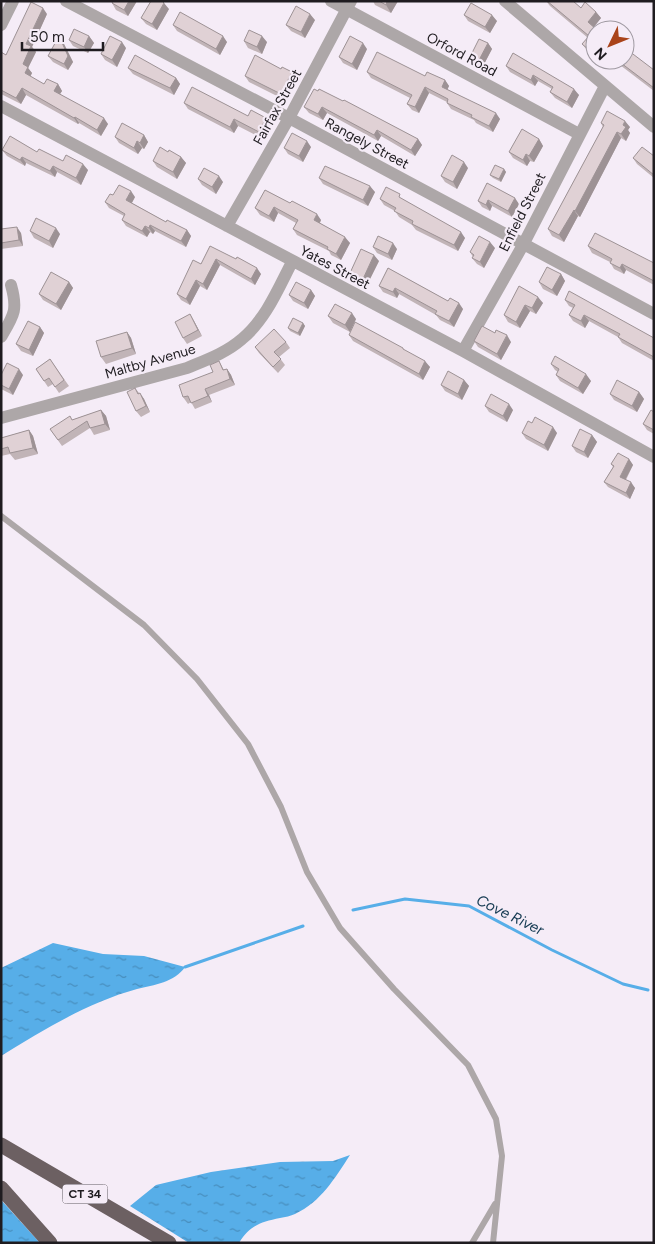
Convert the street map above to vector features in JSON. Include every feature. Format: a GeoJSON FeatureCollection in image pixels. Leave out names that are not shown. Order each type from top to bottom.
{"type":"FeatureCollection","features":[{"type":"Feature","properties":{"kind":"highway","name":"CT 34"},"geometry":{"type":"LineString","coordinates":[[1,1145],[169,1243]]}},
{"type":"Feature","properties":{"kind":"highway"},"geometry":{"type":"LineString","coordinates":[[1,1188],[50,1243]]}},
{"type":"Feature","properties":{"kind":"street"},"geometry":{"type":"LineString","coordinates":[[1,25],[13,1]]}},
{"type":"Feature","properties":{"kind":"street","name":"Rangely Street"},"geometry":{"type":"LineString","coordinates":[[66,1],[289,118],[654,314]]}},
{"type":"Feature","properties":{"kind":"street","name":"Orford Road"},"geometry":{"type":"LineString","coordinates":[[331,1],[349,6],[579,134]]}},
{"type":"Feature","properties":{"kind":"street"},"geometry":{"type":"LineString","coordinates":[[505,1],[654,127]]}},
{"type":"Feature","properties":{"kind":"street","name":"Fairfax Street"},"geometry":{"type":"LineString","coordinates":[[227,226],[289,118],[349,6]]}},
{"type":"Feature","properties":{"kind":"street","name":"Enfield Street"},"geometry":{"type":"LineString","coordinates":[[463,352],[523,245],[605,86]]}},
{"type":"Feature","properties":{"kind":"street","name":"Yates Street"},"geometry":{"type":"LineString","coordinates":[[1,106],[463,352],[654,457]]}},
{"type":"Feature","properties":{"kind":"street","name":"Maltby Avenue"},"geometry":{"type":"LineString","coordinates":[[1,418],[187,368],[231,348],[242,340],[262,317],[292,262]]}},
{"type":"Feature","properties":{"kind":"street"},"geometry":{"type":"LineString","coordinates":[[1,338],[12,319],[16,302],[11,285]]}},
{"type":"Feature","properties":{"kind":"lane"},"geometry":{"type":"LineString","coordinates":[[1,516],[144,625],[197,679],[248,744],[281,807],[307,872],[340,928],[394,990],[468,1065],[496,1119],[502,1156],[493,1243]]}},
{"type":"Feature","properties":{"kind":"lane"},"geometry":{"type":"LineString","coordinates":[[472,1243],[497,1201]]}},
{"type":"Feature","properties":{"kind":"water"},"geometry":{"type":"Polygon","coordinates":[[[53,943],[103,954],[144,956],[185,967],[176,976],[164,982],[101,1001],[84,1009],[1,1056],[1,968],[53,943]]]}},
{"type":"Feature","properties":{"kind":"water"},"geometry":{"type":"Polygon","coordinates":[[[350,1155],[327,1189],[312,1203],[293,1215],[256,1225],[247,1232],[239,1243],[189,1243],[130,1206],[156,1185],[211,1172],[280,1162],[333,1161],[350,1155]]]}},
{"type":"Feature","properties":{"kind":"water"},"geometry":{"type":"Polygon","coordinates":[[[2,1201],[40,1243],[1,1243],[2,1201]]]}},
{"type":"Feature","properties":{"kind":"building"},"geometry":{"type":"Polygon","coordinates":[[[113,1],[129,1],[124,10],[112,3],[113,1]]]}},
{"type":"Feature","properties":{"kind":"building"},"geometry":{"type":"Polygon","coordinates":[[[151,1],[162,1],[164,3],[152,24],[141,18],[151,1]]]}},
{"type":"Feature","properties":{"kind":"building"},"geometry":{"type":"Polygon","coordinates":[[[379,1],[387,1],[386,5],[379,1]]]}},
{"type":"Feature","properties":{"kind":"building"},"geometry":{"type":"Polygon","coordinates":[[[547,1],[573,1],[581,8],[585,2],[596,12],[590,20],[585,20],[585,33],[547,1]]]}},
{"type":"Feature","properties":{"kind":"building"},"geometry":{"type":"Polygon","coordinates":[[[31,2],[43,8],[26,44],[31,46],[23,64],[28,67],[25,73],[44,84],[47,79],[58,84],[54,91],[104,118],[97,130],[22,88],[16,98],[1,90],[1,52],[6,55],[31,2]]]}},
{"type":"Feature","properties":{"kind":"building"},"geometry":{"type":"Polygon","coordinates":[[[471,3],[492,15],[485,27],[464,15],[471,3]]]}},
{"type":"Feature","properties":{"kind":"building"},"geometry":{"type":"Polygon","coordinates":[[[296,6],[310,14],[301,32],[286,25],[296,6]]]}},
{"type":"Feature","properties":{"kind":"building"},"geometry":{"type":"Polygon","coordinates":[[[180,12],[223,36],[216,49],[173,25],[180,12]]]}},
{"type":"Feature","properties":{"kind":"building"},"geometry":{"type":"Polygon","coordinates":[[[74,29],[89,36],[84,47],[69,40],[74,29]]]}},
{"type":"Feature","properties":{"kind":"building"},"geometry":{"type":"Polygon","coordinates":[[[249,30],[262,36],[257,47],[244,41],[249,30]]]}},
{"type":"Feature","properties":{"kind":"building"},"geometry":{"type":"Polygon","coordinates":[[[59,36],[68,56],[64,64],[48,56],[59,36]]]}},
{"type":"Feature","properties":{"kind":"building"},"geometry":{"type":"Polygon","coordinates":[[[110,36],[122,42],[112,60],[101,54],[110,36]]]}},
{"type":"Feature","properties":{"kind":"building"},"geometry":{"type":"Polygon","coordinates":[[[350,36],[363,43],[352,64],[339,57],[350,36]]]}},
{"type":"Feature","properties":{"kind":"building"},"geometry":{"type":"Polygon","coordinates":[[[479,39],[488,43],[478,62],[470,57],[479,39]]]}},
{"type":"Feature","properties":{"kind":"building"},"geometry":{"type":"Polygon","coordinates":[[[377,52],[425,76],[427,72],[445,80],[442,87],[496,113],[489,126],[447,103],[448,99],[425,87],[415,107],[407,104],[412,95],[367,72],[377,52]]]}},
{"type":"Feature","properties":{"kind":"building"},"geometry":{"type":"Polygon","coordinates":[[[513,53],[574,89],[567,102],[550,92],[553,87],[533,75],[531,80],[506,66],[513,53]]]}},
{"type":"Feature","properties":{"kind":"building"},"geometry":{"type":"Polygon","coordinates":[[[135,55],[176,78],[170,88],[128,68],[135,55]]]}},
{"type":"Feature","properties":{"kind":"building"},"geometry":{"type":"Polygon","coordinates":[[[255,55],[281,69],[282,67],[292,72],[281,94],[245,76],[255,55]]]}},
{"type":"Feature","properties":{"kind":"building"},"geometry":{"type":"Polygon","coordinates":[[[635,56],[654,70],[654,88],[630,70],[635,70],[635,56]]]}},
{"type":"Feature","properties":{"kind":"building"},"geometry":{"type":"Polygon","coordinates":[[[192,87],[248,116],[251,110],[266,118],[259,132],[234,119],[230,127],[184,103],[192,87]]]}},
{"type":"Feature","properties":{"kind":"building"},"geometry":{"type":"Polygon","coordinates":[[[314,89],[318,91],[319,89],[344,100],[418,139],[411,150],[377,130],[374,135],[322,107],[318,114],[304,107],[314,89]]]}},
{"type":"Feature","properties":{"kind":"building"},"geometry":{"type":"Polygon","coordinates":[[[607,111],[625,121],[623,125],[626,127],[621,134],[617,132],[575,211],[559,235],[548,229],[604,125],[601,123],[607,111]]]}},
{"type":"Feature","properties":{"kind":"building"},"geometry":{"type":"Polygon","coordinates":[[[122,123],[144,135],[140,143],[137,141],[134,148],[115,137],[122,123]]]}},
{"type":"Feature","properties":{"kind":"building"},"geometry":{"type":"Polygon","coordinates":[[[522,129],[539,139],[529,156],[526,154],[523,160],[509,152],[522,129]]]}},
{"type":"Feature","properties":{"kind":"building"},"geometry":{"type":"Polygon","coordinates":[[[292,133],[307,141],[299,156],[284,148],[292,133]]]}},
{"type":"Feature","properties":{"kind":"building"},"geometry":{"type":"Polygon","coordinates":[[[10,136],[37,152],[39,149],[63,161],[66,155],[83,164],[76,178],[53,166],[50,171],[22,157],[20,160],[2,150],[10,136]]]}},
{"type":"Feature","properties":{"kind":"building"},"geometry":{"type":"Polygon","coordinates":[[[160,147],[181,157],[173,172],[153,161],[160,147]]]}},
{"type":"Feature","properties":{"kind":"building"},"geometry":{"type":"Polygon","coordinates":[[[642,147],[654,156],[654,175],[633,158],[642,147]]]}},
{"type":"Feature","properties":{"kind":"building"},"geometry":{"type":"Polygon","coordinates":[[[452,155],[464,162],[453,182],[441,176],[452,155]]]}},
{"type":"Feature","properties":{"kind":"building"},"geometry":{"type":"Polygon","coordinates":[[[495,165],[504,169],[499,179],[490,175],[495,165]]]}},
{"type":"Feature","properties":{"kind":"building"},"geometry":{"type":"Polygon","coordinates":[[[325,166],[370,186],[363,200],[319,178],[325,166]]]}},
{"type":"Feature","properties":{"kind":"building"},"geometry":{"type":"Polygon","coordinates":[[[204,168],[219,176],[212,187],[198,179],[204,168]]]}},
{"type":"Feature","properties":{"kind":"building"},"geometry":{"type":"Polygon","coordinates":[[[487,183],[515,198],[508,211],[488,200],[486,205],[478,201],[487,183]]]}},
{"type":"Feature","properties":{"kind":"building"},"geometry":{"type":"Polygon","coordinates":[[[119,185],[131,191],[126,200],[166,222],[167,220],[187,230],[181,241],[150,225],[149,228],[145,226],[142,231],[122,220],[125,214],[105,202],[110,194],[113,195],[119,185]]]}},
{"type":"Feature","properties":{"kind":"building"},"geometry":{"type":"Polygon","coordinates":[[[386,187],[400,194],[399,197],[461,232],[454,245],[412,224],[413,221],[394,211],[396,208],[380,199],[386,187]]]}},
{"type":"Feature","properties":{"kind":"building"},"geometry":{"type":"Polygon","coordinates":[[[265,190],[317,214],[314,220],[345,237],[336,254],[327,249],[328,247],[293,229],[298,220],[274,207],[269,216],[255,208],[265,190]]]}},
{"type":"Feature","properties":{"kind":"building"},"geometry":{"type":"Polygon","coordinates":[[[36,218],[56,228],[49,241],[30,231],[36,218]]]}},
{"type":"Feature","properties":{"kind":"building"},"geometry":{"type":"Polygon","coordinates":[[[17,227],[19,240],[1,243],[1,229],[17,227]]]}},
{"type":"Feature","properties":{"kind":"building"},"geometry":{"type":"Polygon","coordinates":[[[595,233],[654,263],[654,281],[622,264],[620,268],[610,263],[612,259],[588,246],[595,233]]]}},
{"type":"Feature","properties":{"kind":"building"},"geometry":{"type":"Polygon","coordinates":[[[378,236],[393,243],[388,254],[373,247],[378,236]]]}},
{"type":"Feature","properties":{"kind":"building"},"geometry":{"type":"Polygon","coordinates":[[[479,236],[490,242],[480,262],[472,258],[474,255],[470,252],[479,236]]]}},
{"type":"Feature","properties":{"kind":"building"},"geometry":{"type":"Polygon","coordinates":[[[210,246],[257,268],[251,279],[216,259],[203,284],[196,280],[186,299],[177,294],[193,260],[201,264],[210,246]]]}},
{"type":"Feature","properties":{"kind":"building"},"geometry":{"type":"Polygon","coordinates":[[[361,249],[374,255],[363,279],[350,273],[361,249]]]}},
{"type":"Feature","properties":{"kind":"building"},"geometry":{"type":"Polygon","coordinates":[[[547,267],[561,274],[552,290],[539,282],[547,267]]]}},
{"type":"Feature","properties":{"kind":"building"},"geometry":{"type":"Polygon","coordinates":[[[388,268],[448,301],[450,298],[459,303],[449,321],[435,314],[437,311],[395,288],[393,292],[379,286],[388,268]]]}},
{"type":"Feature","properties":{"kind":"building"},"geometry":{"type":"Polygon","coordinates":[[[51,272],[69,282],[56,304],[39,294],[51,272]]]}},
{"type":"Feature","properties":{"kind":"building"},"geometry":{"type":"Polygon","coordinates":[[[296,282],[311,290],[304,303],[289,295],[296,282]]]}},
{"type":"Feature","properties":{"kind":"building"},"geometry":{"type":"Polygon","coordinates":[[[519,286],[538,297],[532,308],[525,305],[516,322],[504,315],[519,286]]]}},
{"type":"Feature","properties":{"kind":"building"},"geometry":{"type":"Polygon","coordinates":[[[569,291],[654,338],[654,357],[618,337],[620,334],[584,315],[581,321],[569,315],[575,305],[565,300],[569,291]]]}},
{"type":"Feature","properties":{"kind":"building"},"geometry":{"type":"Polygon","coordinates":[[[335,304],[352,313],[345,325],[328,316],[335,304]]]}},
{"type":"Feature","properties":{"kind":"building"},"geometry":{"type":"Polygon","coordinates":[[[190,314],[198,330],[183,338],[175,322],[190,314]]]}},
{"type":"Feature","properties":{"kind":"building"},"geometry":{"type":"Polygon","coordinates":[[[293,318],[303,323],[298,333],[288,328],[293,318]]]}},
{"type":"Feature","properties":{"kind":"building"},"geometry":{"type":"Polygon","coordinates":[[[28,321],[40,327],[29,350],[16,344],[28,321]]]}},
{"type":"Feature","properties":{"kind":"building"},"geometry":{"type":"Polygon","coordinates":[[[355,322],[425,361],[419,374],[349,335],[355,322]]]}},
{"type":"Feature","properties":{"kind":"building"},"geometry":{"type":"Polygon","coordinates":[[[482,326],[495,333],[496,330],[507,335],[497,354],[474,341],[482,326]]]}},
{"type":"Feature","properties":{"kind":"building"},"geometry":{"type":"Polygon","coordinates":[[[274,329],[286,342],[274,352],[281,359],[273,367],[255,347],[274,329]]]}},
{"type":"Feature","properties":{"kind":"building"},"geometry":{"type":"Polygon","coordinates":[[[127,332],[132,348],[101,357],[96,341],[127,332]]]}},
{"type":"Feature","properties":{"kind":"building"},"geometry":{"type":"Polygon","coordinates":[[[555,356],[586,374],[578,388],[556,375],[559,369],[551,364],[555,356]]]}},
{"type":"Feature","properties":{"kind":"building"},"geometry":{"type":"Polygon","coordinates":[[[50,359],[64,380],[55,387],[49,378],[44,381],[36,369],[50,359]]]}},
{"type":"Feature","properties":{"kind":"building"},"geometry":{"type":"Polygon","coordinates":[[[219,361],[223,370],[227,369],[230,379],[205,389],[208,396],[191,403],[188,396],[183,397],[179,385],[213,372],[210,365],[219,361]]]}},
{"type":"Feature","properties":{"kind":"building"},"geometry":{"type":"Polygon","coordinates":[[[7,363],[19,369],[9,389],[1,385],[1,375],[7,363]]]}},
{"type":"Feature","properties":{"kind":"building"},"geometry":{"type":"Polygon","coordinates":[[[448,371],[464,380],[458,394],[441,385],[448,371]]]}},
{"type":"Feature","properties":{"kind":"building"},"geometry":{"type":"Polygon","coordinates":[[[617,380],[639,392],[632,406],[610,394],[617,380]]]}},
{"type":"Feature","properties":{"kind":"building"},"geometry":{"type":"Polygon","coordinates":[[[135,388],[138,394],[140,393],[146,406],[136,411],[127,392],[135,388]]]}},
{"type":"Feature","properties":{"kind":"building"},"geometry":{"type":"Polygon","coordinates":[[[491,394],[509,404],[503,416],[485,406],[491,394]]]}},
{"type":"Feature","properties":{"kind":"building"},"geometry":{"type":"Polygon","coordinates":[[[101,410],[105,424],[90,428],[87,421],[58,440],[50,429],[70,416],[72,420],[101,410]]]}},
{"type":"Feature","properties":{"kind":"building"},"geometry":{"type":"Polygon","coordinates":[[[651,410],[654,412],[654,430],[643,424],[651,410]]]}},
{"type":"Feature","properties":{"kind":"building"},"geometry":{"type":"Polygon","coordinates":[[[535,417],[553,427],[544,445],[522,433],[528,421],[532,423],[535,417]]]}},
{"type":"Feature","properties":{"kind":"building"},"geometry":{"type":"Polygon","coordinates":[[[580,429],[592,435],[584,452],[572,446],[580,429]]]}},
{"type":"Feature","properties":{"kind":"building"},"geometry":{"type":"Polygon","coordinates":[[[29,430],[33,448],[10,453],[8,447],[1,449],[1,438],[29,430]]]}},
{"type":"Feature","properties":{"kind":"building"},"geometry":{"type":"Polygon","coordinates":[[[618,453],[629,459],[620,477],[631,482],[626,493],[604,482],[614,466],[611,464],[618,453]]]}},
{"type":"Feature","properties":{"kind":"waterway","name":"Cove River"},"geometry":{"type":"LineString","coordinates":[[353,910],[405,899],[469,906],[552,950],[623,984],[648,990]]}},
{"type":"Feature","properties":{"kind":"waterway","name":"Cove River"},"geometry":{"type":"LineString","coordinates":[[185,967],[303,926]]}}]}
